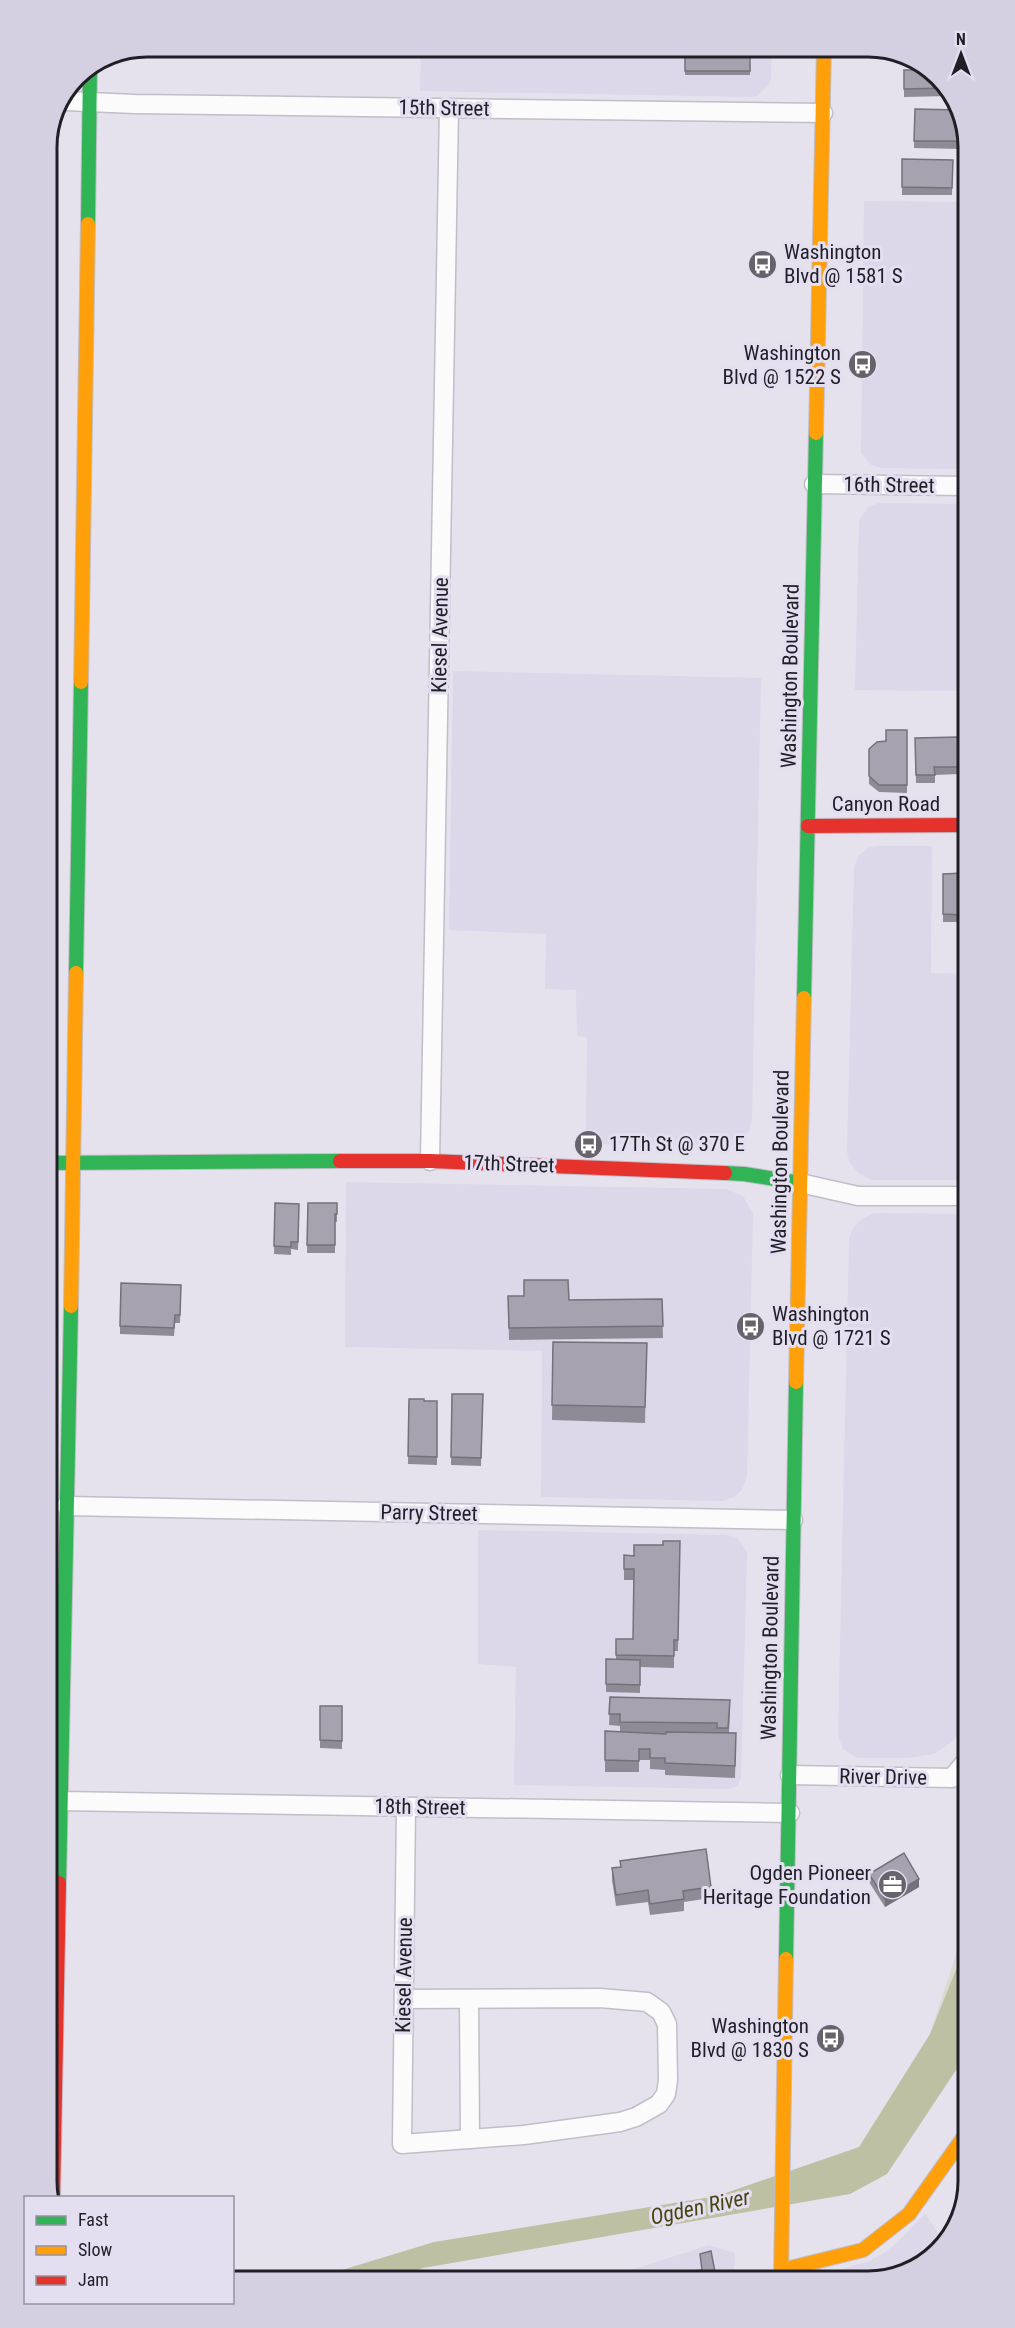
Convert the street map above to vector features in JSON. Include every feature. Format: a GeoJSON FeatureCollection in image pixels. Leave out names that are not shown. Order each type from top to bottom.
{"type":"FeatureCollection","features":[{"type":"Feature","properties":{"kind":"street","name":"Washington Boulevard"},"geometry":{"type":"LineString","coordinates":[[781,2271],[793,1520],[824,57]]}},
{"type":"Feature","properties":{"kind":"street"},"geometry":{"type":"LineString","coordinates":[[57,1747],[66,1506],[73,1163],[90,77]]}},
{"type":"Feature","properties":{"kind":"street","name":"15th Street"},"geometry":{"type":"LineString","coordinates":[[70,101],[135,104],[823,114]]}},
{"type":"Feature","properties":{"kind":"street","name":"Kiesel Avenue"},"geometry":{"type":"LineString","coordinates":[[430,1161],[449,108]]}},
{"type":"Feature","properties":{"kind":"street","name":"16th Street"},"geometry":{"type":"LineString","coordinates":[[814,484],[958,486]]}},
{"type":"Feature","properties":{"kind":"street","name":"Canyon Road"},"geometry":{"type":"LineString","coordinates":[[808,826],[958,825]]}},
{"type":"Feature","properties":{"kind":"street","name":"17th Street"},"geometry":{"type":"LineString","coordinates":[[57,1162],[430,1161],[744,1174],[858,1196],[958,1196]]}},
{"type":"Feature","properties":{"kind":"street","name":"Parry Street"},"geometry":{"type":"LineString","coordinates":[[66,1506],[793,1520]]}},
{"type":"Feature","properties":{"kind":"street","name":"River Drive"},"geometry":{"type":"LineString","coordinates":[[790,1775],[952,1778],[958,1771]]}},
{"type":"Feature","properties":{"kind":"street","name":"18th Street"},"geometry":{"type":"LineString","coordinates":[[57,1800],[789,1813]]}},
{"type":"Feature","properties":{"kind":"street","name":"Kiesel Avenue"},"geometry":{"type":"LineString","coordinates":[[406,1807],[402,2144],[470,2139]]}},
{"type":"Feature","properties":{"kind":"street"},"geometry":{"type":"LineString","coordinates":[[404,1999],[600,1998],[647,2002],[662,2012],[667,2024],[666,2094],[659,2103],[636,2117],[592,2126],[470,2139],[469,1999]]}},
{"type":"Feature","properties":{"kind":"street"},"geometry":{"type":"LineString","coordinates":[[791,2271],[863,2250],[909,2214],[958,2145]]}},
{"type":"Feature","properties":{"kind":"shaded area"},"geometry":{"type":"Polygon","coordinates":[[[421,57],[772,57],[769,85],[757,96],[750,97],[420,91],[421,57]]]}},
{"type":"Feature","properties":{"kind":"shaded area"},"geometry":{"type":"Polygon","coordinates":[[[864,201],[958,202],[958,469],[882,468],[871,465],[861,453],[864,201]]]}},
{"type":"Feature","properties":{"kind":"shaded area"},"geometry":{"type":"Polygon","coordinates":[[[879,503],[958,504],[958,691],[855,690],[859,521],[868,507],[879,503]]]}},
{"type":"Feature","properties":{"kind":"shaded area"},"geometry":{"type":"Polygon","coordinates":[[[453,671],[761,678],[752,1119],[749,1131],[735,1144],[725,1146],[586,1144],[587,1037],[577,1036],[576,990],[545,989],[546,934],[449,930],[453,671]]]}},
{"type":"Feature","properties":{"kind":"shaded area"},"geometry":{"type":"Polygon","coordinates":[[[932,846],[931,973],[958,974],[958,1180],[872,1180],[858,1173],[849,1161],[847,1151],[854,868],[859,855],[870,847],[932,846]]]}},
{"type":"Feature","properties":{"kind":"shaded area"},"geometry":{"type":"Polygon","coordinates":[[[346,1182],[726,1189],[743,1196],[753,1214],[747,1476],[742,1490],[734,1497],[723,1501],[541,1497],[542,1351],[345,1347],[346,1182]]]}},
{"type":"Feature","properties":{"kind":"shaded area"},"geometry":{"type":"Polygon","coordinates":[[[874,1213],[958,1214],[958,1736],[934,1754],[909,1758],[858,1758],[843,1749],[838,1735],[849,1240],[852,1230],[861,1220],[874,1213]]]}},
{"type":"Feature","properties":{"kind":"shaded area"},"geometry":{"type":"Polygon","coordinates":[[[478,1530],[727,1535],[738,1539],[747,1552],[747,1558],[741,1778],[737,1786],[729,1789],[514,1785],[516,1667],[478,1664],[478,1530]]]}},
{"type":"Feature","properties":{"kind":"shaded area"},"geometry":{"type":"Polygon","coordinates":[[[958,1949],[958,1965],[930,2034],[958,1949]]]}},
{"type":"Feature","properties":{"kind":"shaded area"},"geometry":{"type":"Polygon","coordinates":[[[925,2213],[939,2235],[918,2256],[897,2266],[868,2271],[841,2271],[844,2268],[867,2262],[884,2253],[899,2241],[925,2213]]]}},
{"type":"Feature","properties":{"kind":"shaded area"},"geometry":{"type":"Polygon","coordinates":[[[709,2245],[735,2253],[734,2271],[628,2271],[709,2245]]]}},
{"type":"Feature","properties":{"kind":"water","name":"Ogden River"},"geometry":{"type":"Polygon","coordinates":[[[958,1965],[958,2067],[887,2174],[850,2194],[414,2271],[339,2271],[434,2242],[717,2196],[859,2147],[930,2034],[958,1965]]]}},
{"type":"Feature","properties":{"kind":"building"},"geometry":{"type":"Polygon","coordinates":[[[685,57],[750,57],[750,71],[685,71],[685,57]]]}},
{"type":"Feature","properties":{"kind":"building"},"geometry":{"type":"Polygon","coordinates":[[[913,69],[936,88],[904,89],[904,70],[913,69]]]}},
{"type":"Feature","properties":{"kind":"building"},"geometry":{"type":"Polygon","coordinates":[[[915,109],[949,110],[958,141],[914,141],[915,109]]]}},
{"type":"Feature","properties":{"kind":"building"},"geometry":{"type":"Polygon","coordinates":[[[902,159],[953,160],[952,188],[902,187],[902,159]]]}},
{"type":"Feature","properties":{"kind":"building"},"geometry":{"type":"Polygon","coordinates":[[[886,730],[907,730],[907,785],[879,785],[869,776],[869,749],[877,742],[886,741],[886,730]]]}},
{"type":"Feature","properties":{"kind":"building"},"geometry":{"type":"Polygon","coordinates":[[[958,737],[958,767],[934,767],[935,775],[916,775],[915,738],[958,737]]]}},
{"type":"Feature","properties":{"kind":"building"},"geometry":{"type":"Polygon","coordinates":[[[958,873],[958,915],[943,914],[943,874],[958,873]]]}},
{"type":"Feature","properties":{"kind":"building"},"geometry":{"type":"Polygon","coordinates":[[[275,1203],[299,1204],[298,1242],[291,1242],[291,1247],[274,1246],[275,1203]]]}},
{"type":"Feature","properties":{"kind":"building"},"geometry":{"type":"Polygon","coordinates":[[[308,1203],[337,1203],[335,1245],[307,1245],[308,1203]]]}},
{"type":"Feature","properties":{"kind":"building"},"geometry":{"type":"Polygon","coordinates":[[[524,1280],[568,1280],[569,1300],[662,1299],[663,1326],[509,1328],[508,1296],[524,1296],[524,1280]]]}},
{"type":"Feature","properties":{"kind":"building"},"geometry":{"type":"Polygon","coordinates":[[[121,1283],[181,1285],[180,1315],[175,1315],[174,1328],[120,1326],[121,1283]]]}},
{"type":"Feature","properties":{"kind":"building"},"geometry":{"type":"Polygon","coordinates":[[[553,1342],[647,1343],[645,1407],[552,1405],[553,1342]]]}},
{"type":"Feature","properties":{"kind":"building"},"geometry":{"type":"Polygon","coordinates":[[[452,1394],[483,1394],[481,1458],[451,1457],[452,1394]]]}},
{"type":"Feature","properties":{"kind":"building"},"geometry":{"type":"Polygon","coordinates":[[[409,1399],[437,1401],[437,1457],[408,1456],[409,1399]]]}},
{"type":"Feature","properties":{"kind":"building"},"geometry":{"type":"Polygon","coordinates":[[[663,1541],[680,1541],[678,1640],[674,1640],[674,1656],[616,1655],[616,1639],[633,1639],[634,1569],[624,1569],[624,1555],[634,1556],[634,1545],[663,1545],[663,1541]]]}},
{"type":"Feature","properties":{"kind":"building"},"geometry":{"type":"Polygon","coordinates":[[[606,1659],[640,1660],[640,1685],[606,1684],[606,1659]]]}},
{"type":"Feature","properties":{"kind":"building"},"geometry":{"type":"Polygon","coordinates":[[[610,1697],[730,1700],[728,1728],[717,1728],[717,1723],[620,1722],[620,1714],[609,1714],[610,1697]]]}},
{"type":"Feature","properties":{"kind":"building"},"geometry":{"type":"Polygon","coordinates":[[[320,1706],[342,1706],[342,1741],[320,1740],[320,1706]]]}},
{"type":"Feature","properties":{"kind":"building"},"geometry":{"type":"Polygon","coordinates":[[[605,1731],[666,1734],[666,1732],[736,1733],[735,1766],[665,1763],[665,1758],[650,1758],[650,1749],[639,1749],[639,1761],[605,1760],[605,1731]]]}},
{"type":"Feature","properties":{"kind":"building"},"geometry":{"type":"Polygon","coordinates":[[[706,1849],[711,1887],[683,1891],[684,1899],[650,1904],[648,1890],[616,1895],[612,1868],[621,1867],[620,1861],[706,1849]]]}},
{"type":"Feature","properties":{"kind":"building"},"geometry":{"type":"Polygon","coordinates":[[[904,1853],[919,1879],[885,1899],[869,1874],[904,1853]]]}},
{"type":"Feature","properties":{"kind":"building"},"geometry":{"type":"Polygon","coordinates":[[[711,2251],[715,2271],[692,2271],[702,2270],[700,2254],[711,2251]]]}},
{"type":"Feature","properties":{"kind":"traffic: fast"},"geometry":{"type":"LineString","coordinates":[[88,224],[90,78]]}},
{"type":"Feature","properties":{"kind":"traffic: fast"},"geometry":{"type":"LineString","coordinates":[[804,998],[816,433]]}},
{"type":"Feature","properties":{"kind":"traffic: fast"},"geometry":{"type":"LineString","coordinates":[[76,973],[81,682]]}},
{"type":"Feature","properties":{"kind":"traffic: fast"},"geometry":{"type":"LineString","coordinates":[[57,1163],[340,1161]]}},
{"type":"Feature","properties":{"kind":"traffic: fast"},"geometry":{"type":"LineString","coordinates":[[725,1173],[800,1183]]}},
{"type":"Feature","properties":{"kind":"traffic: fast"},"geometry":{"type":"LineString","coordinates":[[59,1883],[71,1306]]}},
{"type":"Feature","properties":{"kind":"traffic: fast"},"geometry":{"type":"LineString","coordinates":[[786,1959],[796,1382]]}},
{"type":"Feature","properties":{"kind":"traffic: slow"},"geometry":{"type":"LineString","coordinates":[[816,433],[824,57]]}},
{"type":"Feature","properties":{"kind":"traffic: slow"},"geometry":{"type":"LineString","coordinates":[[81,682],[88,224]]}},
{"type":"Feature","properties":{"kind":"traffic: slow"},"geometry":{"type":"LineString","coordinates":[[71,1306],[76,973]]}},
{"type":"Feature","properties":{"kind":"traffic: slow"},"geometry":{"type":"LineString","coordinates":[[796,1382],[804,998]]}},
{"type":"Feature","properties":{"kind":"traffic: slow"},"geometry":{"type":"LineString","coordinates":[[781,2271],[786,1959]]}},
{"type":"Feature","properties":{"kind":"traffic: slow"},"geometry":{"type":"LineString","coordinates":[[782,2270],[863,2250],[909,2214],[958,2145]]}},
{"type":"Feature","properties":{"kind":"traffic: jam"},"geometry":{"type":"LineString","coordinates":[[808,826],[958,825]]}},
{"type":"Feature","properties":{"kind":"traffic: jam"},"geometry":{"type":"LineString","coordinates":[[340,1161],[430,1161],[725,1173]]}},
{"type":"Feature","properties":{"kind":"traffic: jam"},"geometry":{"type":"LineString","coordinates":[[57,1988],[59,1883]]}},
{"type":"Feature","properties":{"kind":"place","name":"Washington Blvd @ 1581 S"},"geometry":{"type":"Point","coordinates":[763,264]}},
{"type":"Feature","properties":{"kind":"place","name":"Washington Blvd @ 1522 S"},"geometry":{"type":"Point","coordinates":[862,365]}},
{"type":"Feature","properties":{"kind":"place","name":"17Th St @ 370 E"},"geometry":{"type":"Point","coordinates":[588,1144]}},
{"type":"Feature","properties":{"kind":"place","name":"Washington Blvd @ 1721 S"},"geometry":{"type":"Point","coordinates":[751,1326]}},
{"type":"Feature","properties":{"kind":"place","name":"Ogden Pioneer Heritage Foundation"},"geometry":{"type":"Point","coordinates":[892,1885]}},
{"type":"Feature","properties":{"kind":"place","name":"Washington Blvd @ 1830 S"},"geometry":{"type":"Point","coordinates":[830,2038]}}]}
